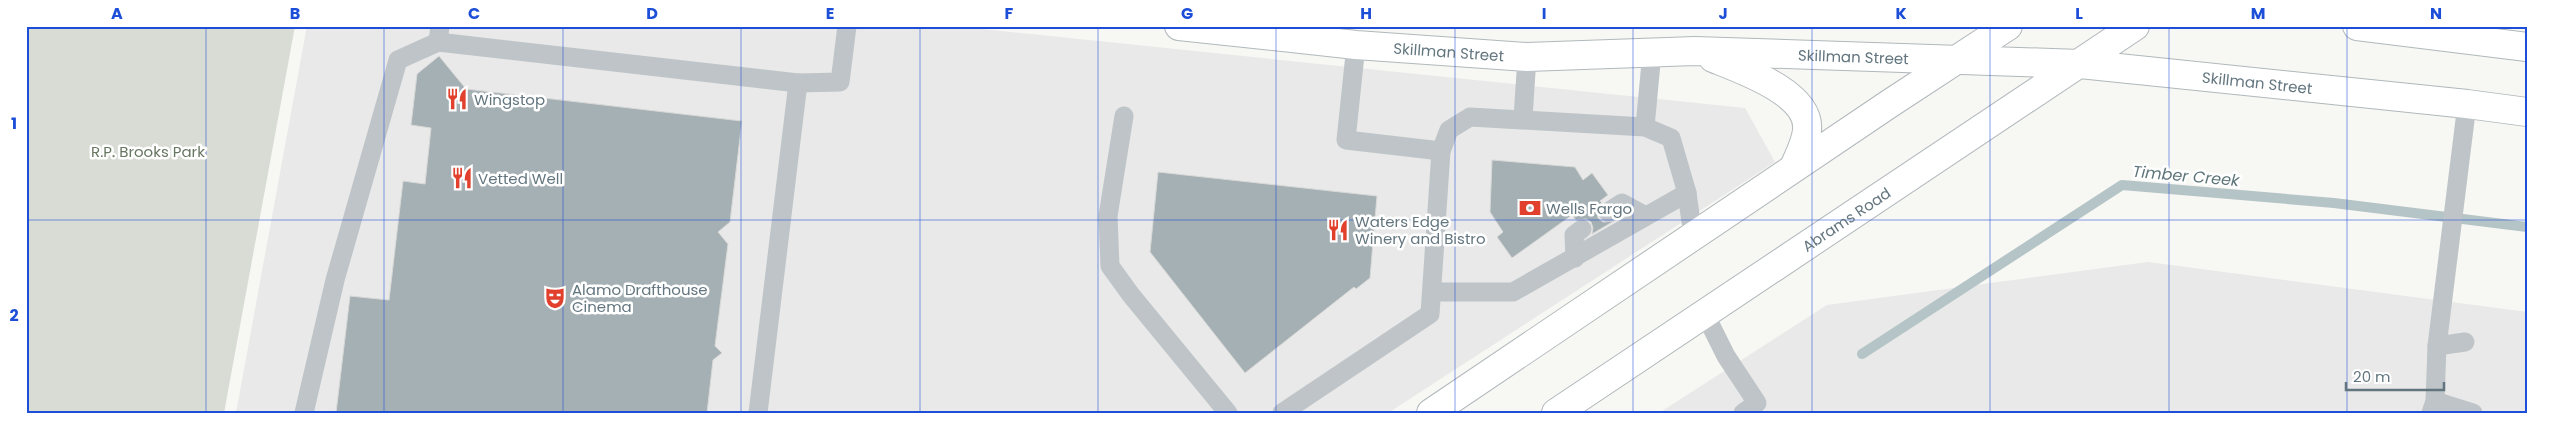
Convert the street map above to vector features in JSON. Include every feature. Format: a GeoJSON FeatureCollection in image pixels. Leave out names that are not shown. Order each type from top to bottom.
{"type":"FeatureCollection","features":[{"type":"Feature","properties":{"kind":"main road","name":"Skillman Street"},"geometry":{"type":"LineString","coordinates":[[1179,26],[1357,35],[1527,57],[1695,51],[2080,64],[2467,104],[2527,112]]}},
{"type":"Feature","properties":{"kind":"main road"},"geometry":{"type":"LineString","coordinates":[[1431,413],[1955,59],[2008,26]]}},
{"type":"Feature","properties":{"kind":"main road","name":"Abrams Road"},"geometry":{"type":"LineString","coordinates":[[1556,413],[2135,26]]}},
{"type":"Feature","properties":{"kind":"main road"},"geometry":{"type":"LineString","coordinates":[[2356,26],[2398,29],[2527,47]]}},
{"type":"Feature","properties":{"kind":"main road"},"geometry":{"type":"LineString","coordinates":[[1695,51],[1769,82],[1797,104],[1806,118],[1807,130],[1794,167]]}},
{"type":"Feature","properties":{"kind":"lane"},"geometry":{"type":"LineString","coordinates":[[304,413],[335,280],[398,60],[439,34],[798,83],[840,82],[847,26]]}},
{"type":"Feature","properties":{"kind":"lane"},"geometry":{"type":"LineString","coordinates":[[1357,35],[1346,140],[1441,151]]}},
{"type":"Feature","properties":{"kind":"lane"},"geometry":{"type":"LineString","coordinates":[[1645,127],[1652,52]]}},
{"type":"Feature","properties":{"kind":"lane"},"geometry":{"type":"LineString","coordinates":[[1523,118],[1527,57]]}},
{"type":"Feature","properties":{"kind":"lane"},"geometry":{"type":"LineString","coordinates":[[758,413],[798,83]]}},
{"type":"Feature","properties":{"kind":"lane"},"geometry":{"type":"LineString","coordinates":[[2467,104],[2437,346],[2433,407],[2474,413]]}},
{"type":"Feature","properties":{"kind":"lane"},"geometry":{"type":"LineString","coordinates":[[1124,116],[1108,216],[1110,266],[1131,295],[1228,413]]}},
{"type":"Feature","properties":{"kind":"lane"},"geometry":{"type":"LineString","coordinates":[[1282,413],[1430,314],[1433,292],[1441,151],[1449,130],[1470,117],[1523,118],[1645,127],[1672,138],[1687,193],[1693,236]]}},
{"type":"Feature","properties":{"kind":"lane"},"geometry":{"type":"LineString","coordinates":[[1433,292],[1513,292],[1687,193]]}},
{"type":"Feature","properties":{"kind":"lane"},"geometry":{"type":"LineString","coordinates":[[1608,212],[1622,203],[1646,216]]}},
{"type":"Feature","properties":{"kind":"lane"},"geometry":{"type":"LineString","coordinates":[[1574,258],[1574,235],[1582,229]]}},
{"type":"Feature","properties":{"kind":"lane"},"geometry":{"type":"LineString","coordinates":[[1705,314],[1726,356],[1757,403],[1743,413]]}},
{"type":"Feature","properties":{"kind":"lane"},"geometry":{"type":"LineString","coordinates":[[2437,346],[2465,342]]}},
{"type":"Feature","properties":{"kind":"shaded area"},"geometry":{"type":"Polygon","coordinates":[[[307,26],[952,26],[1745,108],[1775,162],[1388,413],[236,413],[307,26]]]}},
{"type":"Feature","properties":{"kind":"shaded area"},"geometry":{"type":"Polygon","coordinates":[[[2148,262],[2527,312],[2527,413],[1659,413],[1827,305],[2148,262]]]}},
{"type":"Feature","properties":{"kind":"green space","name":"R.P. Brooks Park"},"geometry":{"type":"Polygon","coordinates":[[[26,26],[295,26],[224,413],[26,413],[26,26]]]}},
{"type":"Feature","properties":{"kind":"building","name":"Alamo Drafthouse Cinema"},"geometry":{"type":"Polygon","coordinates":[[[439,56],[466,89],[742,121],[730,222],[718,232],[728,244],[715,346],[722,353],[713,360],[707,413],[336,413],[350,296],[389,300],[403,181],[425,184],[431,128],[411,125],[417,74],[439,56]]]}},
{"type":"Feature","properties":{"kind":"building"},"geometry":{"type":"Polygon","coordinates":[[[1492,160],[1575,167],[1583,180],[1592,173],[1608,195],[1600,201],[1602,203],[1597,212],[1598,218],[1603,222],[1614,221],[1592,234],[1591,222],[1586,219],[1576,220],[1572,215],[1512,258],[1497,237],[1503,232],[1490,212],[1492,160]]]}},
{"type":"Feature","properties":{"kind":"building"},"geometry":{"type":"Polygon","coordinates":[[[1158,172],[1377,196],[1370,278],[1356,289],[1354,287],[1245,373],[1150,252],[1158,172]]]}},
{"type":"Feature","properties":{"kind":"waterway","name":"Timber Creek"},"geometry":{"type":"LineString","coordinates":[[1862,354],[2122,185],[2334,203],[2527,227]]}},
{"type":"Feature","properties":{"kind":"place","name":"Wingstop"},"geometry":{"type":"Point","coordinates":[457,99]}},
{"type":"Feature","properties":{"kind":"place","name":"Vetted Well"},"geometry":{"type":"Point","coordinates":[462,178]}},
{"type":"Feature","properties":{"kind":"place","name":"Wells Fargo"},"geometry":{"type":"Point","coordinates":[1530,208]}},
{"type":"Feature","properties":{"kind":"place","name":"Waters Edge Winery and Bistro"},"geometry":{"type":"Point","coordinates":[1338,230]}},
{"type":"Feature","properties":{"kind":"place","name":"Alamo Drafthouse Cinema"},"geometry":{"type":"Point","coordinates":[555,298]}}]}
